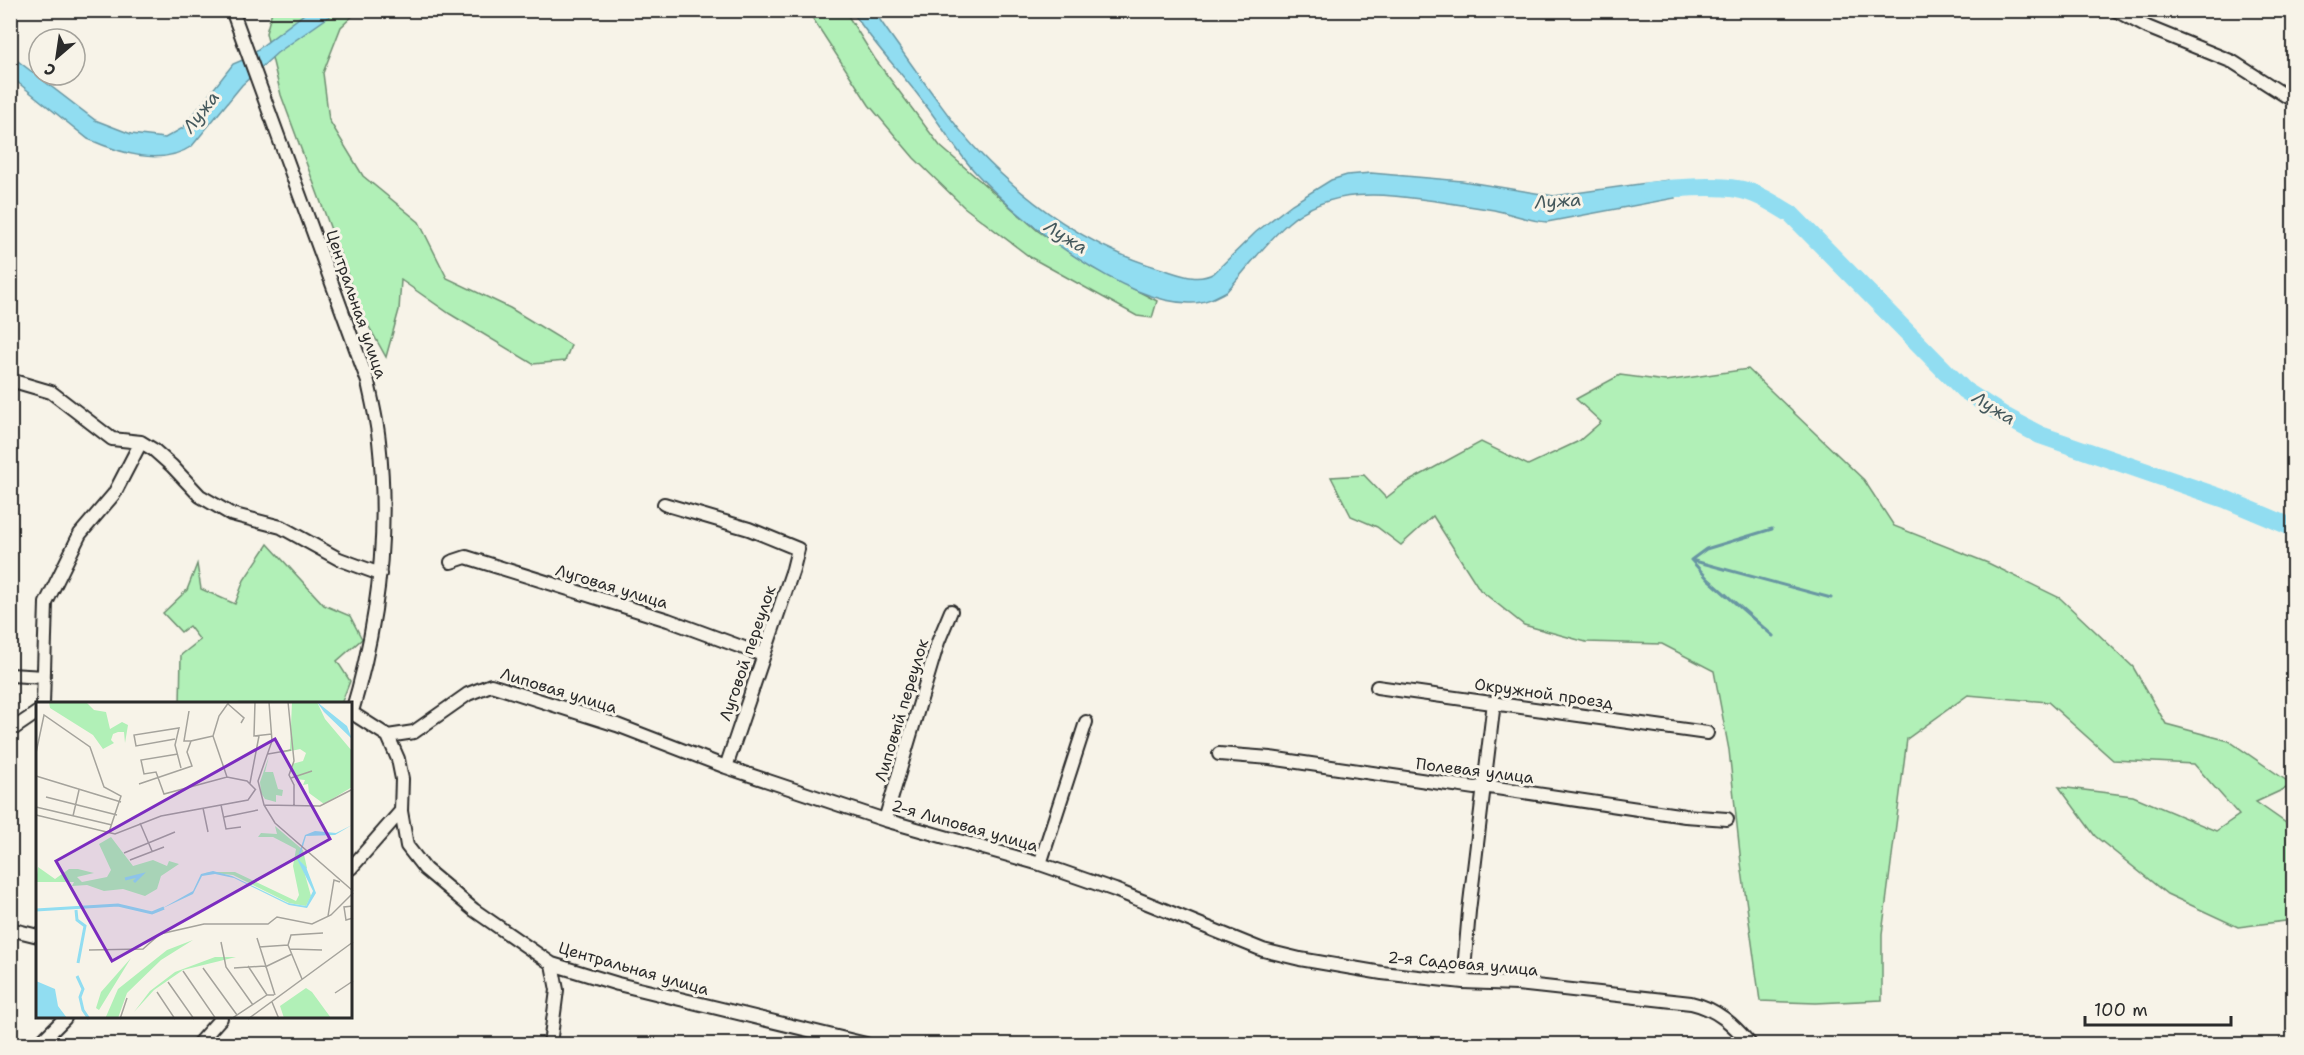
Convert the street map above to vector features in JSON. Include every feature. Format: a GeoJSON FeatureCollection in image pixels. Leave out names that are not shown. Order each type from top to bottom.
{"type":"FeatureCollection","features":[{"type":"Feature","properties":{"kind":"street"},"geometry":{"type":"LineString","coordinates":[[2115,10],[2147,27],[2233,62],[2294,101]]}},
{"type":"Feature","properties":{"kind":"street","name":"Центральная улица"},"geometry":{"type":"LineString","coordinates":[[233,12],[368,382],[379,439],[382,527],[380,574],[373,633],[352,710]]}},
{"type":"Feature","properties":{"kind":"street"},"geometry":{"type":"LineString","coordinates":[[10,380],[51,392],[112,439],[141,442],[172,466],[200,496],[231,514],[281,527],[339,560],[380,574]]}},
{"type":"Feature","properties":{"kind":"street"},"geometry":{"type":"LineString","coordinates":[[43,702],[46,603],[80,534],[114,494],[141,442]]}},
{"type":"Feature","properties":{"kind":"street","name":"Луговой переулок"},"geometry":{"type":"LineString","coordinates":[[664,504],[749,529],[798,549],[726,767]]}},
{"type":"Feature","properties":{"kind":"street","name":"Луговая улица"},"geometry":{"type":"LineString","coordinates":[[451,562],[466,558],[668,620],[763,655]]}},
{"type":"Feature","properties":{"kind":"street","name":"Липовый переулок"},"geometry":{"type":"LineString","coordinates":[[885,820],[938,642],[951,611]]}},
{"type":"Feature","properties":{"kind":"street"},"geometry":{"type":"LineString","coordinates":[[10,675],[44,677]]}},
{"type":"Feature","properties":{"kind":"street","name":"Липовая улица"},"geometry":{"type":"LineString","coordinates":[[388,736],[414,732],[468,694],[492,685],[617,725],[726,767]]}},
{"type":"Feature","properties":{"kind":"street","name":"Окружной проезд"},"geometry":{"type":"LineString","coordinates":[[1377,687],[1707,733]]}},
{"type":"Feature","properties":{"kind":"street"},"geometry":{"type":"LineString","coordinates":[[1463,982],[1468,911],[1494,702]]}},
{"type":"Feature","properties":{"kind":"street"},"geometry":{"type":"LineString","coordinates":[[10,731],[36,713]]}},
{"type":"Feature","properties":{"kind":"street","name":"Центральная улица"},"geometry":{"type":"LineString","coordinates":[[352,715],[388,736],[398,759],[402,779],[400,811],[407,846],[424,869],[474,910],[552,964],[618,984],[866,1044]]}},
{"type":"Feature","properties":{"kind":"street"},"geometry":{"type":"LineString","coordinates":[[1040,864],[1086,722]]}},
{"type":"Feature","properties":{"kind":"street","name":"Полевая улица"},"geometry":{"type":"LineString","coordinates":[[1219,754],[1270,758],[1475,788],[1483,786],[1685,816],[1727,819]]}},
{"type":"Feature","properties":{"kind":"street","name":"2-я Липовая улица"},"geometry":{"type":"LineString","coordinates":[[726,767],[885,820],[1040,864],[1115,890],[1193,922]]}},
{"type":"Feature","properties":{"kind":"street"},"geometry":{"type":"LineString","coordinates":[[352,867],[400,811]]}},
{"type":"Feature","properties":{"kind":"street","name":"2-я Садовая улица"},"geometry":{"type":"LineString","coordinates":[[1193,922],[1263,950],[1300,959],[1382,973],[1463,982],[1517,984],[1691,1003],[1708,1007],[1732,1022],[1750,1044]]}},
{"type":"Feature","properties":{"kind":"street"},"geometry":{"type":"LineString","coordinates":[[10,929],[36,936]]}},
{"type":"Feature","properties":{"kind":"street"},"geometry":{"type":"LineString","coordinates":[[550,1044],[557,990],[552,964]]}},
{"type":"Feature","properties":{"kind":"street"},"geometry":{"type":"LineString","coordinates":[[39,1044],[63,1019]]}},
{"type":"Feature","properties":{"kind":"street"},"geometry":{"type":"LineString","coordinates":[[198,1044],[219,1019]]}},
{"type":"Feature","properties":{"kind":"green space"},"geometry":{"type":"Polygon","coordinates":[[[272,11],[358,11],[341,27],[323,73],[329,120],[363,176],[419,222],[447,278],[510,308],[571,345],[565,361],[533,364],[450,314],[401,280],[399,310],[386,357],[363,316],[281,95],[266,33],[272,11]]]}},
{"type":"Feature","properties":{"kind":"green space"},"geometry":{"type":"Polygon","coordinates":[[[808,11],[845,11],[875,59],[940,146],[1038,231],[1093,268],[1157,301],[1152,318],[1137,316],[1030,257],[964,207],[914,158],[869,105],[808,11]]]}},
{"type":"Feature","properties":{"kind":"green space"},"geometry":{"type":"Polygon","coordinates":[[[1748,369],[1864,480],[1894,526],[1988,563],[2060,598],[2133,667],[2166,724],[2229,741],[2293,785],[2256,802],[2293,828],[2293,920],[2238,927],[2167,894],[2095,836],[2059,787],[2133,796],[2216,831],[2239,815],[2194,764],[2113,760],[2048,702],[1968,695],[1907,739],[1882,934],[1882,1000],[1816,1003],[1760,1001],[1741,863],[1729,750],[1714,671],[1662,644],[1586,642],[1524,625],[1480,590],[1433,516],[1401,545],[1377,527],[1351,516],[1331,477],[1364,475],[1386,498],[1404,484],[1481,442],[1528,465],[1579,441],[1601,422],[1576,399],[1620,375],[1666,381],[1748,369]]]}},
{"type":"Feature","properties":{"kind":"green space"},"geometry":{"type":"Polygon","coordinates":[[[268,544],[324,605],[350,616],[362,639],[337,661],[350,681],[342,702],[180,702],[181,655],[200,640],[189,626],[181,632],[163,613],[187,590],[197,564],[201,589],[235,604],[244,580],[268,544]]]}},
{"type":"Feature","properties":{"kind":"water"},"geometry":{"type":"Polygon","coordinates":[[[308,11],[337,11],[277,53],[242,85],[192,146],[167,156],[140,156],[88,139],[11,77],[10,55],[27,68],[27,87],[52,87],[95,120],[131,134],[165,138],[183,128],[233,64],[245,59],[308,11]]]}},
{"type":"Feature","properties":{"kind":"water"},"geometry":{"type":"Polygon","coordinates":[[[852,11],[874,11],[969,142],[996,170],[1039,206],[1085,237],[1110,249],[1188,277],[1208,276],[1214,273],[1256,232],[1292,204],[1331,180],[1347,175],[1371,173],[1462,181],[1554,196],[1668,180],[1675,198],[1547,222],[1494,210],[1417,198],[1378,195],[1340,198],[1305,211],[1288,223],[1264,247],[1227,291],[1199,302],[1189,303],[1162,299],[1133,289],[1074,256],[1045,235],[995,192],[962,156],[852,11]]]}},
{"type":"Feature","properties":{"kind":"waterway","name":"Лужа"},"geometry":{"type":"LineString","coordinates":[[1648,191],[1717,187],[1744,191],[1765,199],[1791,214],[1964,390],[2006,417],[2040,435],[2225,499],[2294,528]]}},
{"type":"Feature","properties":{"kind":"waterway"},"geometry":{"type":"LineString","coordinates":[[1772,529],[1706,549],[1691,560],[1831,598]]}},
{"type":"Feature","properties":{"kind":"waterway"},"geometry":{"type":"LineString","coordinates":[[1692,561],[1708,579],[1773,636]]}}]}
